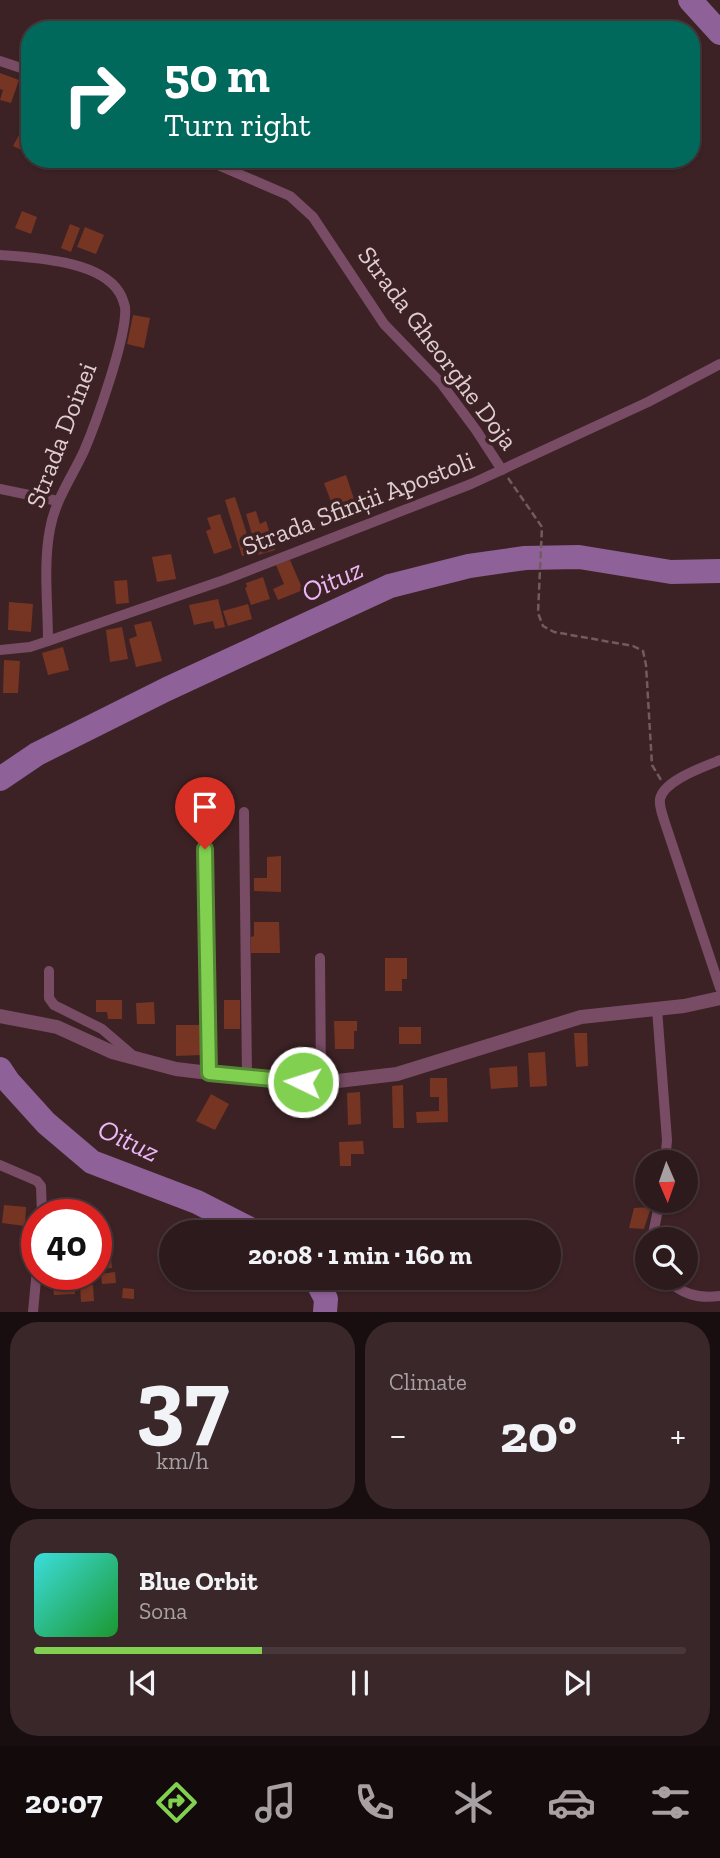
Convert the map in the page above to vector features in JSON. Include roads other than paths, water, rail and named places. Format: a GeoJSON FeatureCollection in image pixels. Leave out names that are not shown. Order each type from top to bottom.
{"type":"FeatureCollection","features":[{"type":"Feature","properties":{"kind":"street"},"geometry":{"type":"LineString","coordinates":[[0,61],[21,68]]}},
{"type":"Feature","properties":{"kind":"street","name":"Strada Gheorghe Doja"},"geometry":{"type":"LineString","coordinates":[[225,168],[290,196],[313,217],[384,324],[441,383],[502,470]]}},
{"type":"Feature","properties":{"kind":"street","name":"Strada Doinei"},"geometry":{"type":"LineString","coordinates":[[0,255],[66,263],[92,271],[108,279],[119,292],[125,306],[122,333],[104,394],[85,448],[58,500],[50,530],[48,641]]}},
{"type":"Feature","properties":{"kind":"street","name":"Strada Sfinții Apostoli"},"geometry":{"type":"LineString","coordinates":[[0,650],[30,647],[224,580],[502,470],[648,402],[720,364]]}},
{"type":"Feature","properties":{"kind":"street"},"geometry":{"type":"LineString","coordinates":[[0,489],[58,500]]}},
{"type":"Feature","properties":{"kind":"street"},"geometry":{"type":"LineString","coordinates":[[720,760],[684,776],[666,789],[660,801],[720,988]]}},
{"type":"Feature","properties":{"kind":"street"},"geometry":{"type":"LineString","coordinates":[[244,812],[247,1078]]}},
{"type":"Feature","properties":{"kind":"street"},"geometry":{"type":"LineString","coordinates":[[205,849],[209,1073]]}},
{"type":"Feature","properties":{"kind":"street"},"geometry":{"type":"LineString","coordinates":[[320,958],[321,1083]]}},
{"type":"Feature","properties":{"kind":"street"},"geometry":{"type":"LineString","coordinates":[[49,971],[49,998],[54,1004],[102,1029],[139,1061]]}},
{"type":"Feature","properties":{"kind":"street"},"geometry":{"type":"LineString","coordinates":[[0,1016],[67,1031],[112,1052],[176,1069],[247,1078],[321,1083],[397,1074],[581,1017],[657,1009],[720,998]]}},
{"type":"Feature","properties":{"kind":"street"},"geometry":{"type":"LineString","coordinates":[[657,1009],[666,1150]]}},
{"type":"Feature","properties":{"kind":"street"},"geometry":{"type":"LineString","coordinates":[[0,1165],[37,1181],[41,1186],[41,1199]]}},
{"type":"Feature","properties":{"kind":"street"},"geometry":{"type":"LineString","coordinates":[[33,1312],[35,1290]]}},
{"type":"Feature","properties":{"kind":"street"},"geometry":{"type":"LineString","coordinates":[[680,1290],[704,1298],[720,1296]]}},
{"type":"Feature","properties":{"kind":"waterway","name":"Oituz"},"geometry":{"type":"LineString","coordinates":[[690,0],[720,33]]}},
{"type":"Feature","properties":{"kind":"waterway","name":"Oituz"},"geometry":{"type":"LineString","coordinates":[[0,779],[37,754],[167,689],[390,586],[469,566],[525,558],[579,557],[671,572],[720,571]]}},
{"type":"Feature","properties":{"kind":"waterway","name":"Oituz"},"geometry":{"type":"LineString","coordinates":[[0,1069],[46,1123],[92,1162],[197,1202],[232,1220]]}},
{"type":"Feature","properties":{"kind":"waterway","name":"Oituz"},"geometry":{"type":"LineString","coordinates":[[321,1290],[326,1299],[325,1312]]}}]}
